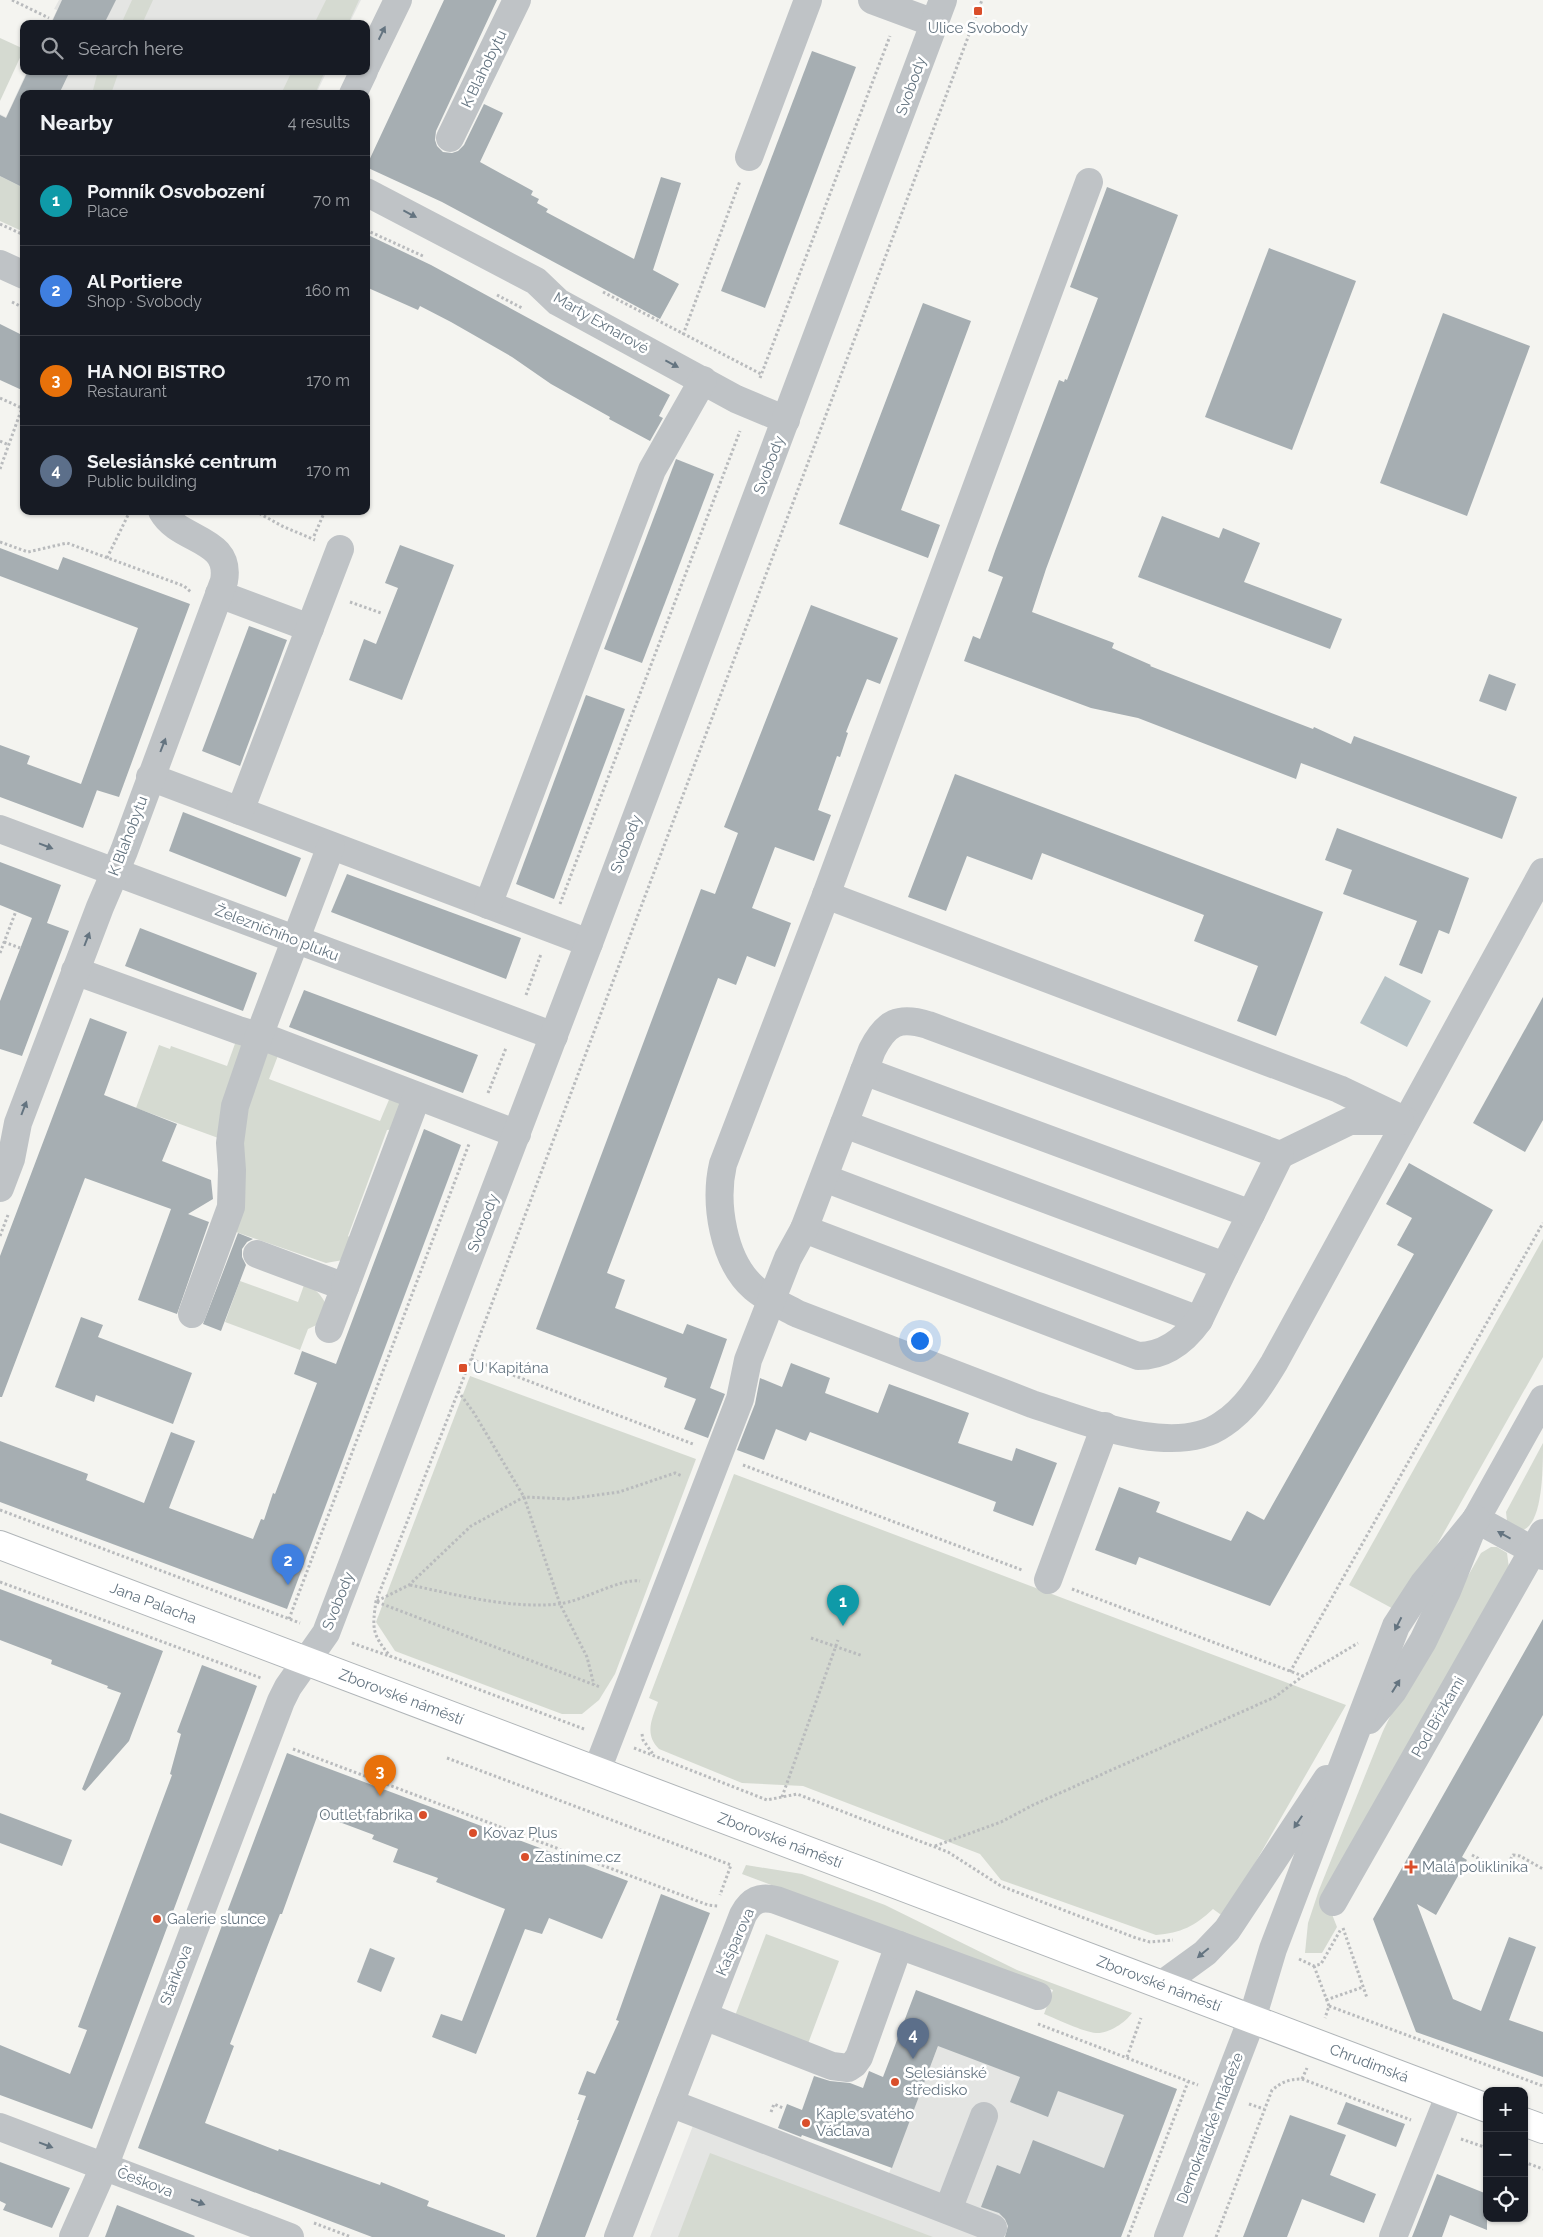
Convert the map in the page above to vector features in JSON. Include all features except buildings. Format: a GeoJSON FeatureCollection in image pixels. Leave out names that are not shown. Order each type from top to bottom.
{"type":"FeatureCollection","features":[{"type":"Feature","properties":{"kind":"main road","name":"Jana Palacha"},"geometry":{"type":"LineString","coordinates":[[0,1545],[308,1661]]}},
{"type":"Feature","properties":{"kind":"main road","name":"Zborovské náměstí"},"geometry":{"type":"LineString","coordinates":[[308,1661],[1252,2020]]}},
{"type":"Feature","properties":{"kind":"main road","name":"Chrudimská"},"geometry":{"type":"LineString","coordinates":[[1252,2020],[1483,2106]]}},
{"type":"Feature","properties":{"kind":"main road"},"geometry":{"type":"LineString","coordinates":[[1528,2123],[1543,2129]]}},
{"type":"Feature","properties":{"kind":"street"},"geometry":{"type":"LineString","coordinates":[[370,58],[398,0]]}},
{"type":"Feature","properties":{"kind":"street","name":"K Blahobytu"},"geometry":{"type":"LineString","coordinates":[[450,138],[517,0]]}},
{"type":"Feature","properties":{"kind":"street"},"geometry":{"type":"LineString","coordinates":[[749,157],[808,0]]}},
{"type":"Feature","properties":{"kind":"street","name":"Svobody"},"geometry":{"type":"LineString","coordinates":[[308,1661],[326,1633],[517,1134],[939,11],[899,10],[872,0]]}},
{"type":"Feature","properties":{"kind":"street"},"geometry":{"type":"LineString","coordinates":[[355,90],[362,75]]}},
{"type":"Feature","properties":{"kind":"street"},"geometry":{"type":"LineString","coordinates":[[1089,182],[826,896],[723,1164],[720,1179],[721,1220],[735,1261],[752,1286],[772,1301],[798,1314],[1032,1404],[1105,1426],[1156,1437],[1188,1437],[1207,1433],[1222,1426],[1247,1403],[1274,1363],[1543,872]]}},
{"type":"Feature","properties":{"kind":"street","name":"Marty Exnarové"},"geometry":{"type":"LineString","coordinates":[[370,194],[536,282],[558,302],[749,406],[786,420]]}},
{"type":"Feature","properties":{"kind":"street"},"geometry":{"type":"LineString","coordinates":[[0,264],[20,273]]}},
{"type":"Feature","properties":{"kind":"street"},"geometry":{"type":"LineString","coordinates":[[488,905],[652,470],[703,380]]}},
{"type":"Feature","properties":{"kind":"street","name":"K Blahobytu"},"geometry":{"type":"LineString","coordinates":[[0,1188],[11,1159],[8,1130],[18,1123],[75,971],[115,872],[150,778],[207,596],[226,569],[224,559],[216,549],[167,520],[164,515]]}},
{"type":"Feature","properties":{"kind":"street"},"geometry":{"type":"LineString","coordinates":[[240,811],[340,549]]}},
{"type":"Feature","properties":{"kind":"street"},"geometry":{"type":"LineString","coordinates":[[207,596],[310,628]]}},
{"type":"Feature","properties":{"kind":"street"},"geometry":{"type":"LineString","coordinates":[[150,778],[589,944]]}},
{"type":"Feature","properties":{"kind":"street","name":"Železničního pluku"},"geometry":{"type":"LineString","coordinates":[[0,829],[554,1036]]}},
{"type":"Feature","properties":{"kind":"street"},"geometry":{"type":"LineString","coordinates":[[192,1314],[230,1207],[232,1170],[230,1143],[235,1106],[259,1036],[331,846]]}},
{"type":"Feature","properties":{"kind":"street"},"geometry":{"type":"LineString","coordinates":[[826,896],[1339,1089],[1406,1121]]}},
{"type":"Feature","properties":{"kind":"street"},"geometry":{"type":"LineString","coordinates":[[75,971],[259,1036],[517,1134]]}},
{"type":"Feature","properties":{"kind":"street"},"geometry":{"type":"LineString","coordinates":[[598,1770],[740,1399],[748,1360],[788,1258],[804,1229],[879,1036],[887,1028],[895,1022],[917,1021],[1280,1155]]}},
{"type":"Feature","properties":{"kind":"street"},"geometry":{"type":"LineString","coordinates":[[864,1072],[1251,1214]]}},
{"type":"Feature","properties":{"kind":"street"},"geometry":{"type":"LineString","coordinates":[[329,1329],[417,1096]]}},
{"type":"Feature","properties":{"kind":"street"},"geometry":{"type":"LineString","coordinates":[[804,1229],[1138,1356],[1149,1356],[1173,1347],[1192,1330],[1199,1320],[1280,1155],[1350,1121],[1406,1121]]}},
{"type":"Feature","properties":{"kind":"street"},"geometry":{"type":"LineString","coordinates":[[844,1124],[1225,1266]]}},
{"type":"Feature","properties":{"kind":"street"},"geometry":{"type":"LineString","coordinates":[[824,1178],[1199,1320]]}},
{"type":"Feature","properties":{"kind":"street"},"geometry":{"type":"LineString","coordinates":[[257,1254],[345,1287]]}},
{"type":"Feature","properties":{"kind":"street"},"geometry":{"type":"LineString","coordinates":[[1160,1985],[1204,1953],[1227,1930],[1355,1738],[1393,1692],[1423,1641],[1447,1591],[1476,1519],[1543,1400]]}},
{"type":"Feature","properties":{"kind":"street"},"geometry":{"type":"LineString","coordinates":[[1048,1580],[1105,1426]]}},
{"type":"Feature","properties":{"kind":"street"},"geometry":{"type":"LineString","coordinates":[[1476,1519],[1540,1546]]}},
{"type":"Feature","properties":{"kind":"street","name":"Pod Břízkami"},"geometry":{"type":"LineString","coordinates":[[1333,1902],[1540,1546]]}},
{"type":"Feature","properties":{"kind":"street","name":"Staňkova"},"geometry":{"type":"LineString","coordinates":[[73,2237],[104,2167],[265,1738],[288,1688],[308,1661]]}},
{"type":"Feature","properties":{"kind":"street"},"geometry":{"type":"LineString","coordinates":[[1252,2020],[1273,1949],[1355,1738]]}},
{"type":"Feature","properties":{"kind":"street","name":"Kašparova"},"geometry":{"type":"LineString","coordinates":[[618,2237],[743,1915],[756,1900],[762,1898],[776,1900],[1038,1996]]}},
{"type":"Feature","properties":{"kind":"street"},"geometry":{"type":"LineString","coordinates":[[704,2016],[832,2066],[848,2068],[854,2064],[858,2057],[899,1945]]}},
{"type":"Feature","properties":{"kind":"street","name":"Demokratické mládeže"},"geometry":{"type":"LineString","coordinates":[[1168,2237],[1252,2020]]}},
{"type":"Feature","properties":{"kind":"street"},"geometry":{"type":"LineString","coordinates":[[1393,2237],[1450,2094]]}},
{"type":"Feature","properties":{"kind":"street"},"geometry":{"type":"LineString","coordinates":[[670,2103],[993,2228]]}},
{"type":"Feature","properties":{"kind":"street"},"geometry":{"type":"LineString","coordinates":[[948,2210],[984,2116]]}},
{"type":"Feature","properties":{"kind":"street","name":"Češkova"},"geometry":{"type":"LineString","coordinates":[[0,2127],[290,2237]]}},
{"type":"Feature","properties":{"kind":"path"},"geometry":{"type":"LineString","coordinates":[[12,0],[49,18]]}},
{"type":"Feature","properties":{"kind":"path"},"geometry":{"type":"LineString","coordinates":[[390,1656],[379,1642],[372,1626],[376,1601],[471,1358],[982,0]]}},
{"type":"Feature","properties":{"kind":"path"},"geometry":{"type":"LineString","coordinates":[[289,1619],[899,10]]}},
{"type":"Feature","properties":{"kind":"path"},"geometry":{"type":"LineString","coordinates":[[670,363],[681,339],[749,157]]}},
{"type":"Feature","properties":{"kind":"path"},"geometry":{"type":"LineString","coordinates":[[0,224],[20,233]]}},
{"type":"Feature","properties":{"kind":"path"},"geometry":{"type":"LineString","coordinates":[[0,398],[20,408]]}},
{"type":"Feature","properties":{"kind":"path"},"geometry":{"type":"LineString","coordinates":[[0,469],[20,416]]}},
{"type":"Feature","properties":{"kind":"path"},"geometry":{"type":"LineString","coordinates":[[0,441],[9,444]]}},
{"type":"Feature","properties":{"kind":"path"},"geometry":{"type":"LineString","coordinates":[[108,558],[128,515]]}},
{"type":"Feature","properties":{"kind":"path"},"geometry":{"type":"LineString","coordinates":[[262,515],[282,526],[340,549]]}},
{"type":"Feature","properties":{"kind":"path"},"geometry":{"type":"LineString","coordinates":[[312,539],[323,515]]}},
{"type":"Feature","properties":{"kind":"path"},"geometry":{"type":"LineString","coordinates":[[0,542],[28,552],[67,543],[207,596]]}},
{"type":"Feature","properties":{"kind":"path"},"geometry":{"type":"LineString","coordinates":[[324,592],[381,614]]}},
{"type":"Feature","properties":{"kind":"path"},"geometry":{"type":"LineString","coordinates":[[0,953],[16,911]]}},
{"type":"Feature","properties":{"kind":"path"},"geometry":{"type":"LineString","coordinates":[[4,942],[20,948]]}},
{"type":"Feature","properties":{"kind":"path"},"geometry":{"type":"LineString","coordinates":[[1290,1672],[1543,1222]]}},
{"type":"Feature","properties":{"kind":"path"},"geometry":{"type":"LineString","coordinates":[[471,1358],[696,1445]]}},
{"type":"Feature","properties":{"kind":"path"},"geometry":{"type":"LineString","coordinates":[[376,1601],[594,1685],[587,1657],[560,1604],[524,1497],[474,1413],[458,1391]]}},
{"type":"Feature","properties":{"kind":"path"},"geometry":{"type":"LineString","coordinates":[[736,1462],[1303,1676]]}},
{"type":"Feature","properties":{"kind":"path"},"geometry":{"type":"LineString","coordinates":[[376,1601],[409,1585],[471,1526],[524,1497],[568,1499],[619,1492],[674,1473]]}},
{"type":"Feature","properties":{"kind":"path"},"geometry":{"type":"LineString","coordinates":[[0,1510],[561,1720]]}},
{"type":"Feature","properties":{"kind":"path"},"geometry":{"type":"LineString","coordinates":[[409,1585],[476,1598],[527,1605],[560,1604],[590,1596],[631,1580],[646,1582]]}},
{"type":"Feature","properties":{"kind":"path"},"geometry":{"type":"LineString","coordinates":[[0,1582],[266,1681]]}},
{"type":"Feature","properties":{"kind":"path"},"geometry":{"type":"LineString","coordinates":[[811,1638],[863,1656]]}},
{"type":"Feature","properties":{"kind":"path"},"geometry":{"type":"LineString","coordinates":[[934,1846],[1002,1822],[1033,1805],[1275,1697],[1303,1676],[1364,1639]]}},
{"type":"Feature","properties":{"kind":"path"},"geometry":{"type":"LineString","coordinates":[[782,1797],[838,1640]]}},
{"type":"Feature","properties":{"kind":"path"},"geometry":{"type":"LineString","coordinates":[[642,1730],[643,1740],[655,1756],[767,1800],[797,1794],[934,1846],[966,1861],[1001,1886],[1136,1938],[1150,1942],[1174,1939]]}},
{"type":"Feature","properties":{"kind":"path"},"geometry":{"type":"LineString","coordinates":[[446,1758],[732,1865],[716,1906]]}},
{"type":"Feature","properties":{"kind":"path"},"geometry":{"type":"LineString","coordinates":[[1472,1855],[1503,1872],[1513,1855],[1520,1856],[1543,1869]]}},
{"type":"Feature","properties":{"kind":"path"},"geometry":{"type":"LineString","coordinates":[[1333,1902],[1342,1926],[1320,1964],[1314,1966],[1329,2006],[1543,2086]]}},
{"type":"Feature","properties":{"kind":"path"},"geometry":{"type":"LineString","coordinates":[[1326,2000],[1364,1986]]}},
{"type":"Feature","properties":{"kind":"path"},"geometry":{"type":"LineString","coordinates":[[1126,2057],[1141,2018]]}},
{"type":"Feature","properties":{"kind":"path"},"geometry":{"type":"LineString","coordinates":[[1216,2237],[1272,2090],[1290,2079],[1302,2079],[1483,2147]]}},
{"type":"Feature","properties":{"kind":"path"},"geometry":{"type":"LineString","coordinates":[[1128,2237],[1188,2082]]}},
{"type":"Feature","properties":{"kind":"path"},"geometry":{"type":"LineString","coordinates":[[774,2104],[783,2108]]}},
{"type":"Feature","properties":{"kind":"path"},"geometry":{"type":"LineString","coordinates":[[1528,2163],[1543,2169]]}},
{"type":"Feature","properties":{"kind":"shaded area"},"geometry":{"type":"Polygon","coordinates":[[[59,0],[361,0],[351,20],[52,20],[57,10],[54,9],[59,0]]]}},
{"type":"Feature","properties":{"kind":"shaded area"},"geometry":{"type":"Polygon","coordinates":[[[132,0],[153,0],[144,20],[123,20],[132,0]]]}},
{"type":"Feature","properties":{"kind":"shaded area"},"geometry":{"type":"Polygon","coordinates":[[[326,0],[359,0],[350,20],[316,20],[326,0]]]}},
{"type":"Feature","properties":{"kind":"shaded area"},"geometry":{"type":"Polygon","coordinates":[[[0,38],[20,47],[20,58],[0,101],[0,38]]]}},
{"type":"Feature","properties":{"kind":"shaded area"},"geometry":{"type":"Polygon","coordinates":[[[25,75],[325,75],[318,90],[20,90],[20,186],[0,176],[0,114],[6,117],[25,75]]]}},
{"type":"Feature","properties":{"kind":"shaded area"},"geometry":{"type":"Polygon","coordinates":[[[97,75],[118,75],[112,90],[93,90],[97,75]]]}},
{"type":"Feature","properties":{"kind":"shaded area"},"geometry":{"type":"Polygon","coordinates":[[[290,75],[323,75],[317,90],[283,90],[290,75]]]}},
{"type":"Feature","properties":{"kind":"shaded area"},"geometry":{"type":"Polygon","coordinates":[[[0,176],[20,186],[20,230],[0,221],[0,176]]]}},
{"type":"Feature","properties":{"kind":"shaded area"},"geometry":{"type":"Polygon","coordinates":[[[1385,976],[1431,1001],[1407,1047],[1360,1023],[1385,976]]]}},
{"type":"Feature","properties":{"kind":"shaded area"},"geometry":{"type":"Polygon","coordinates":[[[237,1038],[244,1045],[221,1139],[136,1108],[159,1045],[170,1049],[171,1046],[227,1066],[237,1038]]]}},
{"type":"Feature","properties":{"kind":"shaded area"},"geometry":{"type":"Polygon","coordinates":[[[264,1050],[279,1053],[269,1079],[380,1121],[391,1095],[401,1105],[397,1129],[387,1130],[348,1236],[355,1242],[343,1260],[326,1263],[230,1230],[239,1133],[264,1050]]]}},
{"type":"Feature","properties":{"kind":"shaded area"},"geometry":{"type":"Polygon","coordinates":[[[1543,1239],[1543,1357],[1399,1612],[1349,1585],[1543,1239]]]}},
{"type":"Feature","properties":{"kind":"shaded area"},"geometry":{"type":"Polygon","coordinates":[[[240,1281],[298,1302],[304,1285],[312,1288],[320,1295],[327,1306],[323,1322],[308,1329],[300,1350],[225,1322],[240,1281]]]}},
{"type":"Feature","properties":{"kind":"shaded area"},"geometry":{"type":"Polygon","coordinates":[[[470,1376],[696,1459],[615,1674],[599,1700],[582,1714],[562,1714],[395,1651],[376,1622],[470,1376]]]}},
{"type":"Feature","properties":{"kind":"shaded area"},"geometry":{"type":"Polygon","coordinates":[[[1543,1443],[1542,1479],[1538,1506],[1535,1517],[1530,1525],[1523,1530],[1507,1521],[1506,1512],[1543,1443]]]}},
{"type":"Feature","properties":{"kind":"shaded area"},"geometry":{"type":"Polygon","coordinates":[[[734,1474],[1346,1705],[1224,1917],[1213,1909],[1187,1928],[1156,1935],[1001,1880],[980,1854],[803,1786],[742,1783],[659,1749],[654,1743],[651,1732],[652,1720],[658,1702],[649,1698],[734,1474]]]}},
{"type":"Feature","properties":{"kind":"shaded area"},"geometry":{"type":"Polygon","coordinates":[[[1491,1547],[1497,1547],[1507,1553],[1509,1568],[1324,1894],[1337,1927],[1322,1953],[1305,1953],[1308,1923],[1319,1890],[1383,1731],[1402,1692],[1481,1553],[1491,1547]]]}},
{"type":"Feature","properties":{"kind":"shaded area"},"geometry":{"type":"Polygon","coordinates":[[[746,1865],[802,1874],[885,1905],[1017,1970],[1132,2013],[1121,2024],[1106,2032],[1096,2033],[1077,2028],[1044,2014],[1053,1990],[742,1874],[746,1865]]]}},
{"type":"Feature","properties":{"kind":"shaded area"},"geometry":{"type":"Polygon","coordinates":[[[766,1934],[839,1961],[806,2049],[733,2021],[766,1934]]]}},
{"type":"Feature","properties":{"kind":"shaded area"},"geometry":{"type":"Polygon","coordinates":[[[954,2005],[1177,2089],[1121,2237],[650,2237],[694,2123],[881,2194],[954,2005]]]}},
{"type":"Feature","properties":{"kind":"shaded area"},"geometry":{"type":"Polygon","coordinates":[[[710,2153],[933,2237],[678,2237],[710,2153]]]}},
{"type":"Feature","properties":{"kind":"place","name":"Ulice Svobody"},"geometry":{"type":"Point","coordinates":[978,11]}},
{"type":"Feature","properties":{"kind":"place","name":"U Kapitána"},"geometry":{"type":"Point","coordinates":[463,1368]}},
{"type":"Feature","properties":{"kind":"place","name":"Al Portiere"},"geometry":{"type":"Point","coordinates":[288,1585]}},
{"type":"Feature","properties":{"kind":"place","name":"Pomník Osvobození"},"geometry":{"type":"Point","coordinates":[843,1626]}},
{"type":"Feature","properties":{"kind":"place","name":"HA NOI BISTRO"},"geometry":{"type":"Point","coordinates":[380,1796]}},
{"type":"Feature","properties":{"kind":"place","name":"Outlet fabrika"},"geometry":{"type":"Point","coordinates":[423,1815]}},
{"type":"Feature","properties":{"kind":"place","name":"Kovaz Plus"},"geometry":{"type":"Point","coordinates":[473,1833]}},
{"type":"Feature","properties":{"kind":"place","name":"Zastíníme.cz"},"geometry":{"type":"Point","coordinates":[525,1857]}},
{"type":"Feature","properties":{"kind":"place","name":"Malá poliklinika"},"geometry":{"type":"Point","coordinates":[1411,1867]}},
{"type":"Feature","properties":{"kind":"place","name":"Galerie slunce"},"geometry":{"type":"Point","coordinates":[157,1919]}},
{"type":"Feature","properties":{"kind":"place","name":"Selesiánské centrum"},"geometry":{"type":"Point","coordinates":[913,2059]}},
{"type":"Feature","properties":{"kind":"place","name":"Selesiánské středisko"},"geometry":{"type":"Point","coordinates":[895,2082]}},
{"type":"Feature","properties":{"kind":"place","name":"Kaple svatého Václava"},"geometry":{"type":"Point","coordinates":[806,2123]}}]}
